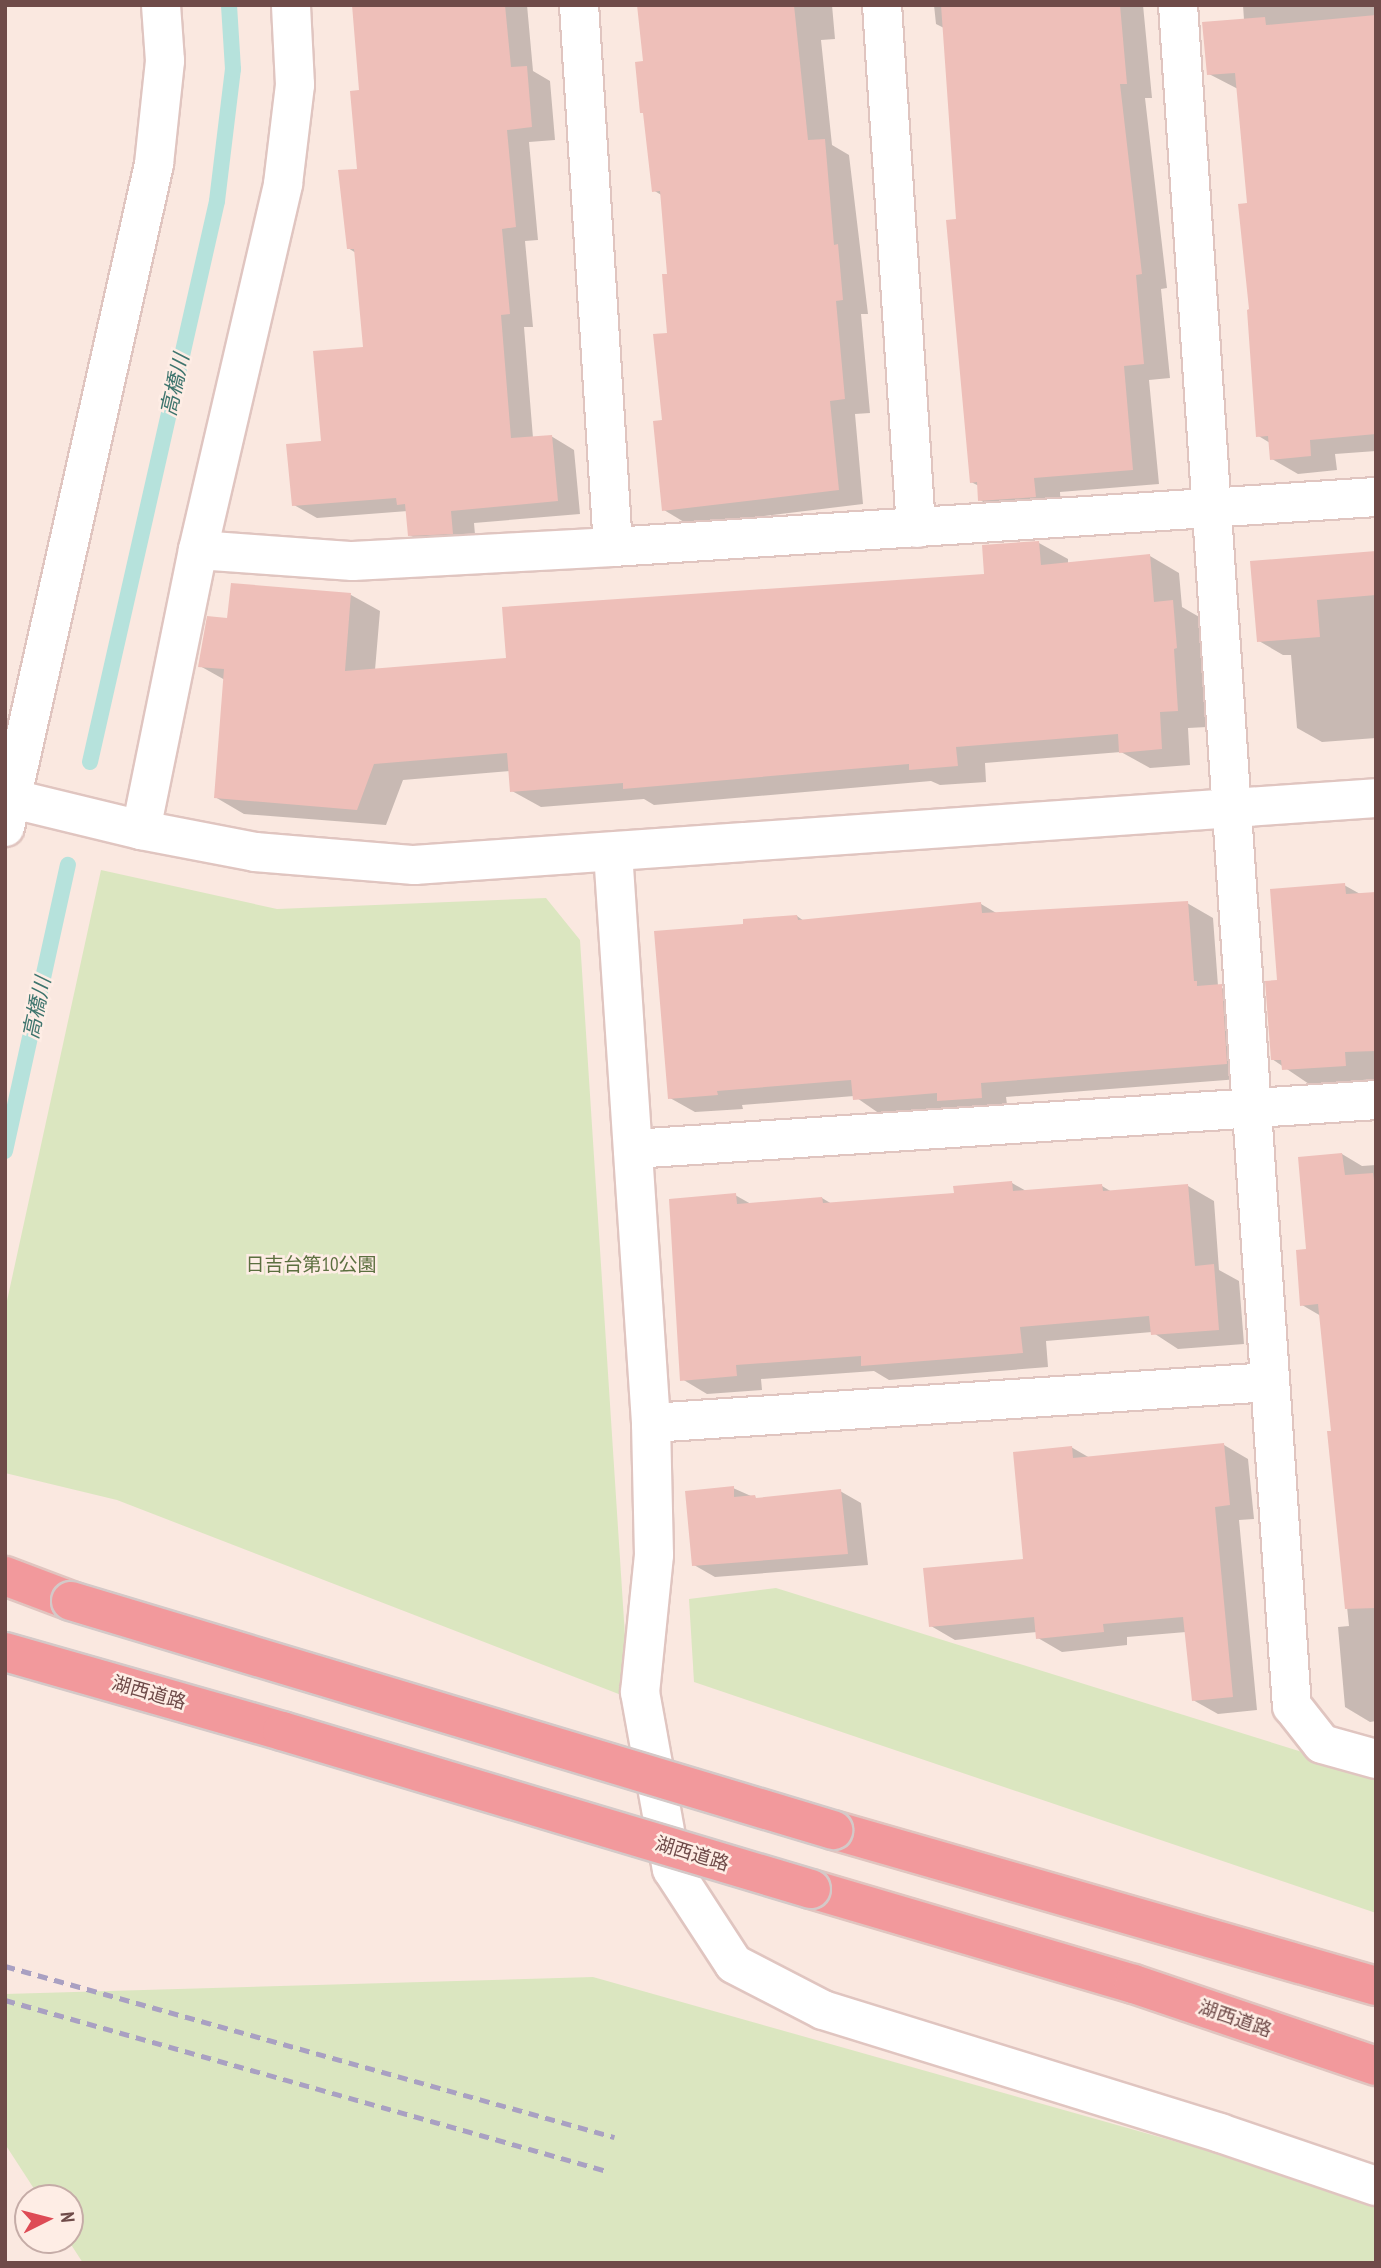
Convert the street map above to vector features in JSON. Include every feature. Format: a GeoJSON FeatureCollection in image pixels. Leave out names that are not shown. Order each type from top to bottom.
{"type":"FeatureCollection","features":[{"type":"Feature","properties":{"kind":"highway"},"geometry":{"type":"LineString","coordinates":[[5,1576],[71,1601]]}},
{"type":"Feature","properties":{"kind":"highway"},"geometry":{"type":"LineString","coordinates":[[5,1582],[833,1830],[1376,1986]]}},
{"type":"Feature","properties":{"kind":"highway","name":"湖西道路"},"geometry":{"type":"LineString","coordinates":[[5,1653],[295,1735],[1134,1984],[1376,2066]]}},
{"type":"Feature","properties":{"kind":"street"},"geometry":{"type":"LineString","coordinates":[[161,5],[165,61],[154,164],[7,808],[255,852],[414,865],[1376,798]]}},
{"type":"Feature","properties":{"kind":"street"},"geometry":{"type":"LineString","coordinates":[[141,830],[198,550],[283,184],[295,85],[290,5]]}},
{"type":"Feature","properties":{"kind":"street"},"geometry":{"type":"LineString","coordinates":[[579,5],[613,547]]}},
{"type":"Feature","properties":{"kind":"street"},"geometry":{"type":"LineString","coordinates":[[882,5],[916,528]]}},
{"type":"Feature","properties":{"kind":"street"},"geometry":{"type":"LineString","coordinates":[[1178,5],[1292,1706],[1322,1744],[1376,1759]]}},
{"type":"Feature","properties":{"kind":"street"},"geometry":{"type":"LineString","coordinates":[[198,550],[353,561],[613,547],[1376,497]]}},
{"type":"Feature","properties":{"kind":"street"},"geometry":{"type":"LineString","coordinates":[[613,852],[651,1423],[654,1555],[640,1692],[672,1869],[734,1964],[823,2010],[1220,2133],[1376,2186]]}},
{"type":"Feature","properties":{"kind":"street"},"geometry":{"type":"LineString","coordinates":[[633,1149],[1376,1100]]}},
{"type":"Feature","properties":{"kind":"street"},"geometry":{"type":"LineString","coordinates":[[651,1423],[1270,1382]]}},
{"type":"Feature","properties":{"kind":"green space","name":"日吉台第10公園"},"geometry":{"type":"Polygon","coordinates":[[[101,870],[277,909],[546,898],[580,940],[629,1698],[117,1500],[5,1473],[5,1310],[101,870]]]}},
{"type":"Feature","properties":{"kind":"green space"},"geometry":{"type":"Polygon","coordinates":[[[776,1588],[1376,1775],[1376,1913],[694,1682],[689,1599],[776,1588]]]}},
{"type":"Feature","properties":{"kind":"green space"},"geometry":{"type":"Polygon","coordinates":[[[593,1977],[1376,2198],[1376,2263],[83,2263],[77,2254],[84,2254],[84,2184],[31,2184],[5,2144],[5,1994],[593,1977]]]}},
{"type":"Feature","properties":{"kind":"building"},"geometry":{"type":"Polygon","coordinates":[[[352,5],[505,5],[511,67],[527,66],[532,127],[507,130],[516,227],[502,229],[510,314],[501,315],[511,438],[552,435],[558,501],[451,511],[453,534],[408,536],[405,504],[397,505],[396,498],[292,506],[286,444],[321,441],[313,351],[363,347],[354,249],[347,249],[338,170],[357,169],[350,91],[359,90],[352,5]]]}},
{"type":"Feature","properties":{"kind":"building"},"geometry":{"type":"Polygon","coordinates":[[[637,5],[794,5],[808,140],[825,139],[834,245],[838,244],[843,300],[836,301],[845,399],[830,401],[839,490],[662,511],[653,421],[662,420],[653,334],[667,333],[662,274],[667,274],[660,191],[652,192],[643,113],[640,113],[635,62],[643,61],[637,5]]]}},
{"type":"Feature","properties":{"kind":"building"},"geometry":{"type":"Polygon","coordinates":[[[941,5],[1120,5],[1127,84],[1120,84],[1142,274],[1136,275],[1144,364],[1124,366],[1133,470],[1034,478],[1036,497],[978,501],[977,482],[970,483],[946,220],[956,219],[941,5]]]}},
{"type":"Feature","properties":{"kind":"building"},"geometry":{"type":"Polygon","coordinates":[[[1376,15],[1376,434],[1310,440],[1311,456],[1270,460],[1268,436],[1256,437],[1249,309],[1238,204],[1247,203],[1235,73],[1207,75],[1202,22],[1265,17],[1266,25],[1376,15]]]}},
{"type":"Feature","properties":{"kind":"building"},"geometry":{"type":"Polygon","coordinates":[[[1039,541],[1041,565],[1150,554],[1154,602],[1173,600],[1177,648],[1174,649],[1178,711],[1160,712],[1162,749],[1119,753],[1118,734],[956,747],[958,766],[909,770],[909,764],[623,789],[623,783],[510,792],[507,753],[374,764],[357,810],[214,798],[224,669],[198,667],[207,616],[227,618],[231,583],[351,593],[345,671],[506,658],[502,607],[984,574],[982,545],[1039,541]]]}},
{"type":"Feature","properties":{"kind":"building"},"geometry":{"type":"Polygon","coordinates":[[[1376,551],[1376,595],[1317,600],[1320,637],[1257,642],[1250,561],[1376,551]]]}},
{"type":"Feature","properties":{"kind":"building"},"geometry":{"type":"Polygon","coordinates":[[[1345,883],[1346,894],[1376,892],[1376,1051],[1345,1052],[1346,1066],[1282,1070],[1281,1060],[1271,1060],[1265,981],[1277,980],[1270,889],[1345,883]]]}},
{"type":"Feature","properties":{"kind":"building"},"geometry":{"type":"Polygon","coordinates":[[[1188,901],[1194,981],[1197,981],[1197,986],[1222,984],[1227,1064],[981,1083],[982,1098],[937,1101],[937,1093],[853,1100],[851,1080],[717,1091],[718,1095],[668,1099],[654,931],[743,924],[743,919],[797,915],[798,920],[981,902],[982,913],[1188,901]]]}},
{"type":"Feature","properties":{"kind":"building"},"geometry":{"type":"Polygon","coordinates":[[[1342,1153],[1345,1175],[1373,1173],[1376,1194],[1376,1608],[1345,1609],[1327,1431],[1331,1431],[1318,1304],[1300,1306],[1296,1250],[1306,1249],[1298,1157],[1342,1153]]]}},
{"type":"Feature","properties":{"kind":"building"},"geometry":{"type":"Polygon","coordinates":[[[1012,1181],[1013,1191],[1102,1184],[1103,1191],[1188,1184],[1195,1266],[1214,1264],[1219,1330],[1151,1335],[1149,1316],[1020,1327],[1023,1353],[861,1366],[861,1356],[736,1365],[737,1376],[680,1381],[669,1199],[736,1193],[737,1204],[822,1197],[823,1203],[954,1193],[953,1186],[1012,1181]]]}},
{"type":"Feature","properties":{"kind":"building"},"geometry":{"type":"Polygon","coordinates":[[[1224,1443],[1230,1505],[1215,1507],[1233,1697],[1192,1701],[1183,1617],[1103,1624],[1104,1632],[1036,1639],[1034,1617],[929,1627],[923,1568],[1023,1559],[1013,1452],[1072,1446],[1073,1458],[1224,1443]]]}},
{"type":"Feature","properties":{"kind":"building"},"geometry":{"type":"Polygon","coordinates":[[[734,1486],[734,1497],[755,1495],[756,1498],[841,1489],[848,1554],[692,1566],[685,1491],[734,1486]]]}},
{"type":"Feature","properties":{"kind":"waterway","name":"高橋川"},"geometry":{"type":"LineString","coordinates":[[90,762],[217,201],[233,69],[229,5]]}},
{"type":"Feature","properties":{"kind":"waterway","name":"高橋川"},"geometry":{"type":"LineString","coordinates":[[5,1151],[68,865]]}},
{"type":"Feature","properties":{"kind":"railway"},"geometry":{"type":"LineString","coordinates":[[5,1966],[614,2137]]}},
{"type":"Feature","properties":{"kind":"railway"},"geometry":{"type":"LineString","coordinates":[[5,2000],[607,2171]]}}]}
